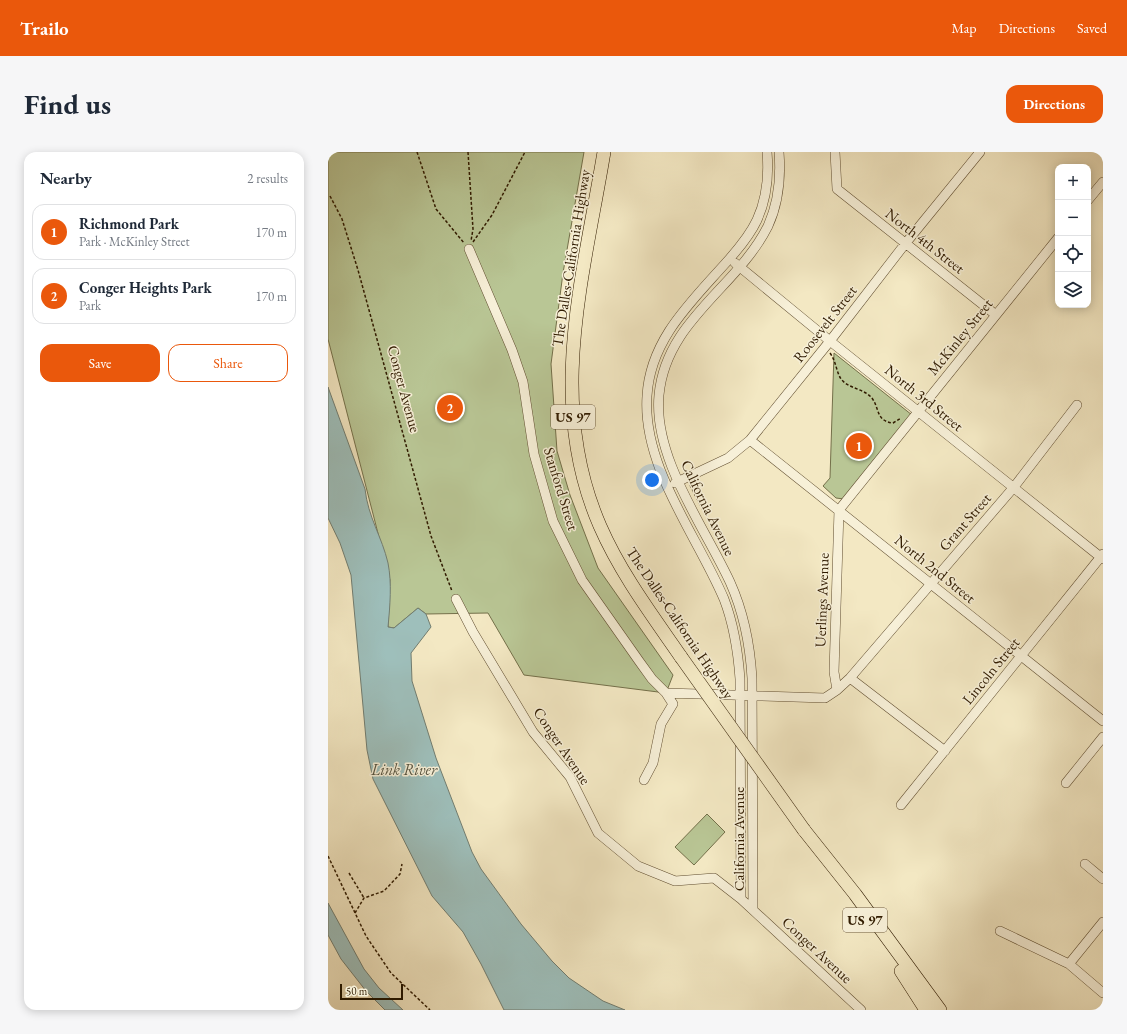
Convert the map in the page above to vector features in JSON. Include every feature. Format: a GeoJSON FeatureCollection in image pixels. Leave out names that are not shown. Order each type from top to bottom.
{"type":"FeatureCollection","features":[{"type":"Feature","properties":{"kind":"highway","name":"The Dalles-California Highway"},"geometry":{"type":"LineString","coordinates":[[604,152],[582,277],[572,345],[572,391],[575,435],[584,482],[592,504],[607,540],[635,591],[804,830],[926,1010]]}},
{"type":"Feature","properties":{"kind":"highway"},"geometry":{"type":"LineString","coordinates":[[804,830],[855,894],[940,1010]]}},
{"type":"Feature","properties":{"kind":"street","name":"California Avenue"},"geometry":{"type":"LineString","coordinates":[[741,899],[740,697],[737,646],[729,615],[718,587],[657,463],[649,436],[647,395],[651,371],[662,344],[674,322],[749,234],[762,206],[768,178],[767,152]]}},
{"type":"Feature","properties":{"kind":"street","name":"California Avenue"},"geometry":{"type":"LineString","coordinates":[[753,910],[752,697],[749,644],[741,611],[730,582],[683,479],[664,446],[659,421],[659,396],[663,374],[672,349],[684,329],[760,240],[774,210],[780,179],[779,152]]}},
{"type":"Feature","properties":{"kind":"street","name":"North 4th Street"},"geometry":{"type":"LineString","coordinates":[[835,152],[837,189],[996,315]]}},
{"type":"Feature","properties":{"kind":"street","name":"Roosevelt Street"},"geometry":{"type":"LineString","coordinates":[[668,487],[728,458],[750,440],[980,152]]}},
{"type":"Feature","properties":{"kind":"street"},"geometry":{"type":"LineString","coordinates":[[1091,196],[1103,182]]}},
{"type":"Feature","properties":{"kind":"street","name":"McKinley Street"},"geometry":{"type":"LineString","coordinates":[[839,510],[915,409],[996,315],[1055,242]]}},
{"type":"Feature","properties":{"kind":"street","name":"Stanford Street"},"geometry":{"type":"LineString","coordinates":[[469,249],[512,350],[523,382],[534,454],[553,521],[582,580],[639,662],[652,679],[666,693]]}},
{"type":"Feature","properties":{"kind":"street","name":"North 3rd Street"},"geometry":{"type":"LineString","coordinates":[[730,258],[828,344],[915,409],[1102,557]]}},
{"type":"Feature","properties":{"kind":"street","name":"Grant Street"},"geometry":{"type":"LineString","coordinates":[[666,693],[740,697],[825,698],[837,690],[850,678],[1014,487],[1078,405]]}},
{"type":"Feature","properties":{"kind":"street","name":"North 2nd Street"},"geometry":{"type":"LineString","coordinates":[[750,440],[1103,721]]}},
{"type":"Feature","properties":{"kind":"street","name":"Uerlings Avenue"},"geometry":{"type":"LineString","coordinates":[[837,690],[834,672],[839,510]]}},
{"type":"Feature","properties":{"kind":"street","name":"Lincoln Street"},"geometry":{"type":"LineString","coordinates":[[901,805],[1102,557]]}},
{"type":"Feature","properties":{"kind":"street","name":"Conger Avenue"},"geometry":{"type":"LineString","coordinates":[[456,599],[468,623],[533,732],[570,777],[598,832],[638,866],[675,881],[714,878],[741,899],[861,1010]]}},
{"type":"Feature","properties":{"kind":"street"},"geometry":{"type":"LineString","coordinates":[[850,678],[945,751]]}},
{"type":"Feature","properties":{"kind":"street"},"geometry":{"type":"LineString","coordinates":[[644,780],[653,763],[661,724],[673,704],[666,693]]}},
{"type":"Feature","properties":{"kind":"street"},"geometry":{"type":"LineString","coordinates":[[1066,783],[1103,737]]}},
{"type":"Feature","properties":{"kind":"street"},"geometry":{"type":"LineString","coordinates":[[1085,864],[1103,879]]}},
{"type":"Feature","properties":{"kind":"street"},"geometry":{"type":"LineString","coordinates":[[1069,964],[1103,922]]}},
{"type":"Feature","properties":{"kind":"street"},"geometry":{"type":"LineString","coordinates":[[1000,932],[1069,964],[1103,993]]}},
{"type":"Feature","properties":{"kind":"path"},"geometry":{"type":"LineString","coordinates":[[417,152],[436,209],[469,249]]}},
{"type":"Feature","properties":{"kind":"path"},"geometry":{"type":"LineString","coordinates":[[468,152],[473,229],[469,249]]}},
{"type":"Feature","properties":{"kind":"path"},"geometry":{"type":"LineString","coordinates":[[469,249],[492,215],[525,152]]}},
{"type":"Feature","properties":{"kind":"path","name":"Conger Avenue"},"geometry":{"type":"LineString","coordinates":[[330,196],[342,219],[362,285],[431,536],[452,589]]}},
{"type":"Feature","properties":{"kind":"path"},"geometry":{"type":"LineString","coordinates":[[828,344],[836,362],[840,378],[845,383],[866,393],[872,398],[878,415],[882,420],[893,423],[915,409]]}},
{"type":"Feature","properties":{"kind":"path"},"geometry":{"type":"LineString","coordinates":[[683,479],[706,517]]}},
{"type":"Feature","properties":{"kind":"path"},"geometry":{"type":"LineString","coordinates":[[328,856],[366,936],[391,973],[430,1010]]}},
{"type":"Feature","properties":{"kind":"path"},"geometry":{"type":"LineString","coordinates":[[355,913],[364,898],[384,891],[400,874],[402,864]]}},
{"type":"Feature","properties":{"kind":"path"},"geometry":{"type":"LineString","coordinates":[[349,873],[364,898]]}},
{"type":"Feature","properties":{"kind":"green space"},"geometry":{"type":"Polygon","coordinates":[[[328,152],[584,152],[563,273],[551,364],[557,451],[570,495],[598,568],[673,675],[666,693],[524,675],[488,613],[426,614],[418,608],[394,628],[388,627],[390,580],[328,339],[328,152]]]}},
{"type":"Feature","properties":{"kind":"green space"},"geometry":{"type":"Polygon","coordinates":[[[834,353],[912,415],[844,499],[836,498],[823,486],[830,478],[834,353]]]}},
{"type":"Feature","properties":{"kind":"green space"},"geometry":{"type":"Polygon","coordinates":[[[707,814],[725,832],[694,865],[675,847],[707,814]]]}},
{"type":"Feature","properties":{"kind":"water","name":"Link River"},"geometry":{"type":"Polygon","coordinates":[[[328,387],[365,489],[369,509],[388,563],[390,603],[388,627],[394,628],[418,608],[426,614],[431,627],[411,653],[412,681],[436,758],[472,852],[481,869],[521,924],[552,961],[569,978],[603,1001],[625,1010],[504,1010],[463,932],[432,896],[373,779],[367,750],[351,575],[340,543],[328,518],[328,387]]]}},
{"type":"Feature","properties":{"kind":"water"},"geometry":{"type":"Polygon","coordinates":[[[328,903],[364,969],[379,988],[403,1010],[385,1010],[366,991],[341,959],[328,935],[328,903]]]}},
{"type":"Feature","properties":{"kind":"place","name":"Conger Heights Park"},"geometry":{"type":"Point","coordinates":[450,408]}},
{"type":"Feature","properties":{"kind":"place","name":"Richmond Park"},"geometry":{"type":"Point","coordinates":[859,446]}}]}
